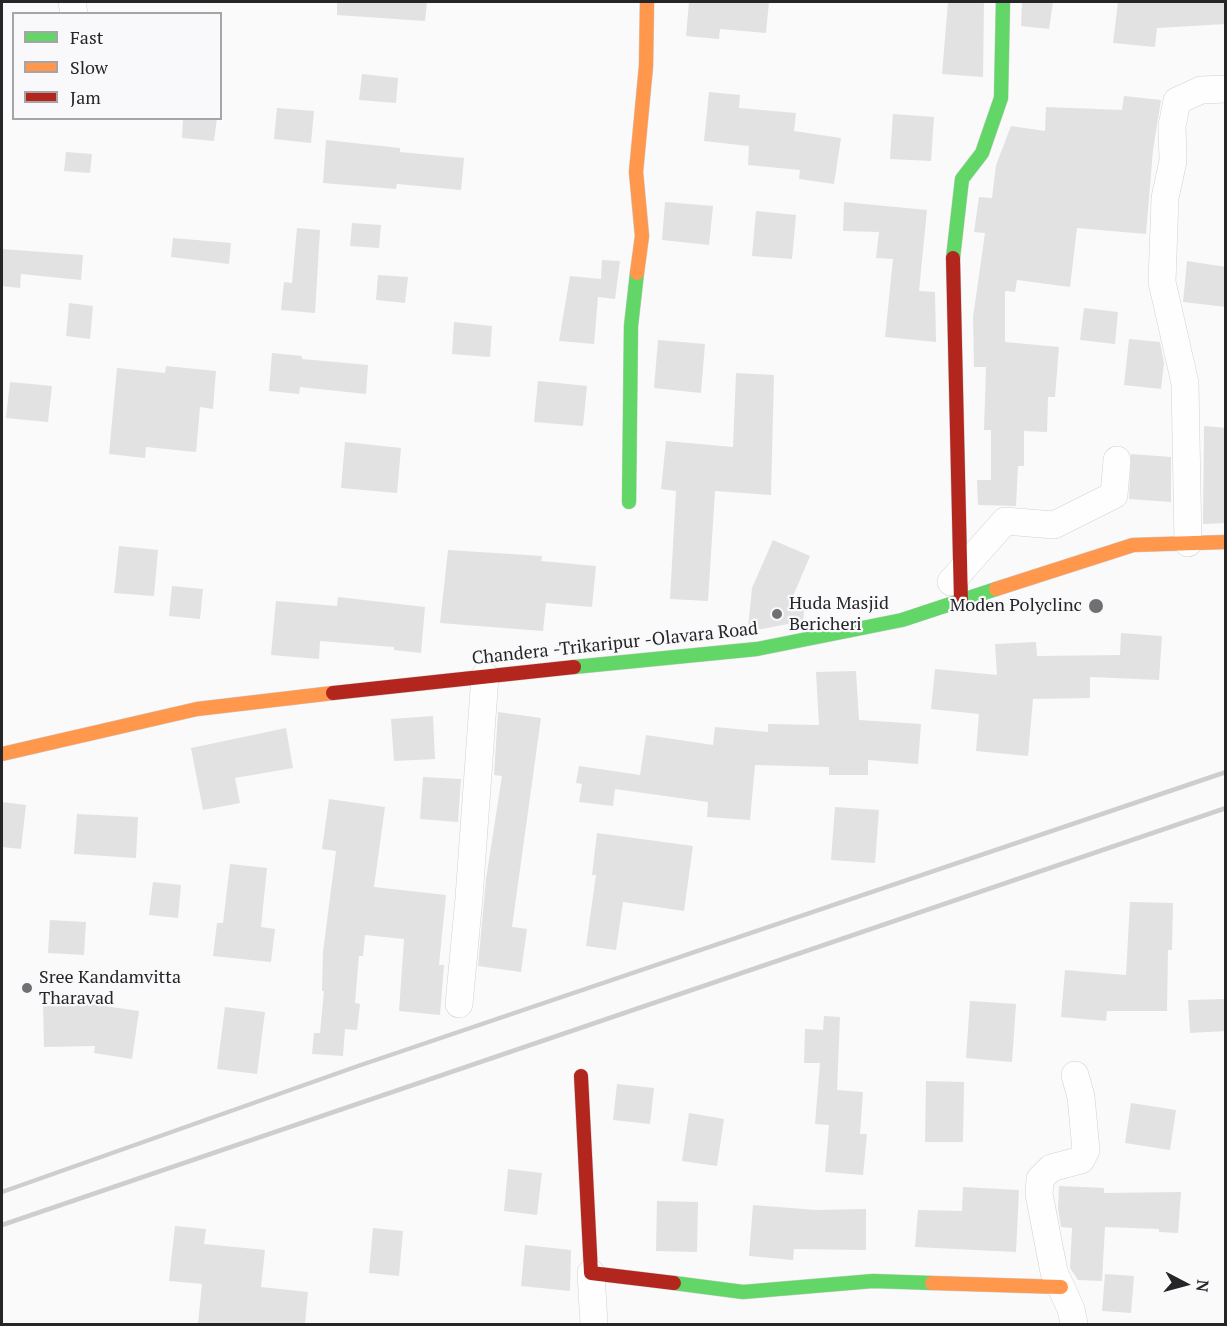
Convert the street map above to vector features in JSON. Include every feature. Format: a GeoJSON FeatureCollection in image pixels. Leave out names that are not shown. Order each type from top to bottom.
{"type":"FeatureCollection","features":[{"type":"Feature","properties":{"kind":"street"},"geometry":{"type":"LineString","coordinates":[[629,502],[631,326],[642,236],[636,172],[646,66],[647,2]]}},
{"type":"Feature","properties":{"kind":"street"},"geometry":{"type":"LineString","coordinates":[[961,603],[953,253],[962,179],[982,153],[1001,98],[1003,2]]}},
{"type":"Feature","properties":{"kind":"street"},"geometry":{"type":"LineString","coordinates":[[1188,543],[1185,383],[1162,282],[1165,198],[1173,161],[1172,126],[1177,100],[1202,90],[1226,89]]}},
{"type":"Feature","properties":{"kind":"street"},"geometry":{"type":"LineString","coordinates":[[918,615],[1005,521],[1054,525],[1114,495],[1117,460]]}},
{"type":"Feature","properties":{"kind":"street","name":"Chandera -Trikaripur -Olavara Road"},"geometry":{"type":"LineString","coordinates":[[2,754],[197,709],[485,676],[758,649],[918,615],[961,603],[1132,545],[1226,542]]}},
{"type":"Feature","properties":{"kind":"street"},"geometry":{"type":"LineString","coordinates":[[459,1004],[470,898],[485,676]]}},
{"type":"Feature","properties":{"kind":"street"},"geometry":{"type":"LineString","coordinates":[[1074,1324],[1071,1309],[1054,1272],[1039,1194],[1040,1179],[1052,1168],[1081,1160],[1086,1150],[1081,1096],[1075,1075]]}},
{"type":"Feature","properties":{"kind":"street"},"geometry":{"type":"LineString","coordinates":[[581,1076],[586,1216],[594,1324]]}},
{"type":"Feature","properties":{"kind":"street"},"geometry":{"type":"LineString","coordinates":[[591,1274],[743,1292],[873,1281],[1061,1287]]}},
{"type":"Feature","properties":{"kind":"building"},"geometry":{"type":"Polygon","coordinates":[[[337,2],[427,2],[425,21],[337,15],[337,2]]]}},
{"type":"Feature","properties":{"kind":"building"},"geometry":{"type":"Polygon","coordinates":[[[689,2],[769,2],[766,33],[720,29],[719,39],[686,36],[689,2]]]}},
{"type":"Feature","properties":{"kind":"building"},"geometry":{"type":"Polygon","coordinates":[[[948,2],[984,2],[983,77],[942,74],[948,2]]]}},
{"type":"Feature","properties":{"kind":"building"},"geometry":{"type":"Polygon","coordinates":[[[1022,2],[1053,2],[1049,29],[1021,26],[1022,2]]]}},
{"type":"Feature","properties":{"kind":"building"},"geometry":{"type":"Polygon","coordinates":[[[1118,2],[1226,2],[1226,24],[1157,28],[1155,47],[1113,43],[1118,2]]]}},
{"type":"Feature","properties":{"kind":"building"},"geometry":{"type":"Polygon","coordinates":[[[362,74],[398,78],[396,103],[359,100],[362,74]]]}},
{"type":"Feature","properties":{"kind":"building"},"geometry":{"type":"Polygon","coordinates":[[[709,92],[740,95],[739,108],[796,113],[794,131],[841,138],[834,184],[799,179],[800,170],[748,165],[749,146],[704,141],[709,92]]]}},
{"type":"Feature","properties":{"kind":"building"},"geometry":{"type":"Polygon","coordinates":[[[1124,96],[1161,100],[1153,150],[1146,234],[1077,228],[1070,287],[1017,280],[1015,292],[1005,291],[1005,342],[1059,347],[1055,397],[1048,397],[1047,432],[1024,431],[1024,466],[1018,466],[1016,506],[978,505],[977,480],[991,480],[991,430],[984,430],[986,367],[974,367],[973,317],[985,233],[974,232],[979,197],[992,198],[996,165],[1011,126],[1045,131],[1046,107],[1122,110],[1124,96]]]}},
{"type":"Feature","properties":{"kind":"building"},"geometry":{"type":"Polygon","coordinates":[[[277,108],[314,111],[311,143],[274,139],[277,108]]]}},
{"type":"Feature","properties":{"kind":"building"},"geometry":{"type":"Polygon","coordinates":[[[893,114],[934,117],[931,161],[890,159],[893,114]]]}},
{"type":"Feature","properties":{"kind":"building"},"geometry":{"type":"Polygon","coordinates":[[[183,120],[217,120],[214,141],[182,138],[183,120]]]}},
{"type":"Feature","properties":{"kind":"building"},"geometry":{"type":"Polygon","coordinates":[[[326,140],[400,148],[400,152],[464,158],[461,190],[397,184],[396,189],[323,183],[326,140]]]}},
{"type":"Feature","properties":{"kind":"building"},"geometry":{"type":"Polygon","coordinates":[[[66,152],[92,154],[90,173],[64,171],[66,152]]]}},
{"type":"Feature","properties":{"kind":"building"},"geometry":{"type":"Polygon","coordinates":[[[665,202],[713,206],[709,245],[662,240],[665,202]]]}},
{"type":"Feature","properties":{"kind":"building"},"geometry":{"type":"Polygon","coordinates":[[[844,202],[927,210],[919,291],[935,292],[936,342],[885,337],[893,259],[876,258],[879,232],[843,231],[844,202]]]}},
{"type":"Feature","properties":{"kind":"building"},"geometry":{"type":"Polygon","coordinates":[[[756,211],[796,215],[792,259],[752,256],[756,211]]]}},
{"type":"Feature","properties":{"kind":"building"},"geometry":{"type":"Polygon","coordinates":[[[352,223],[381,225],[379,248],[350,246],[352,223]]]}},
{"type":"Feature","properties":{"kind":"building"},"geometry":{"type":"Polygon","coordinates":[[[297,228],[320,230],[315,313],[281,310],[284,282],[292,283],[297,228]]]}},
{"type":"Feature","properties":{"kind":"building"},"geometry":{"type":"Polygon","coordinates":[[[173,238],[231,243],[229,264],[171,257],[173,238]]]}},
{"type":"Feature","properties":{"kind":"building"},"geometry":{"type":"Polygon","coordinates":[[[2,249],[83,255],[81,280],[21,274],[20,288],[2,286],[2,249]]]}},
{"type":"Feature","properties":{"kind":"building"},"geometry":{"type":"Polygon","coordinates":[[[602,260],[620,261],[615,299],[598,297],[594,344],[559,341],[570,276],[601,279],[602,260]]]}},
{"type":"Feature","properties":{"kind":"building"},"geometry":{"type":"Polygon","coordinates":[[[1187,261],[1226,267],[1226,307],[1183,302],[1187,261]]]}},
{"type":"Feature","properties":{"kind":"building"},"geometry":{"type":"Polygon","coordinates":[[[378,275],[408,277],[405,303],[376,300],[378,275]]]}},
{"type":"Feature","properties":{"kind":"building"},"geometry":{"type":"Polygon","coordinates":[[[69,303],[93,306],[90,339],[66,336],[69,303]]]}},
{"type":"Feature","properties":{"kind":"building"},"geometry":{"type":"Polygon","coordinates":[[[1084,308],[1118,312],[1115,344],[1080,340],[1084,308]]]}},
{"type":"Feature","properties":{"kind":"building"},"geometry":{"type":"Polygon","coordinates":[[[454,322],[492,326],[490,357],[452,354],[454,322]]]}},
{"type":"Feature","properties":{"kind":"building"},"geometry":{"type":"Polygon","coordinates":[[[1129,339],[1160,342],[1164,363],[1161,389],[1124,385],[1129,339]]]}},
{"type":"Feature","properties":{"kind":"building"},"geometry":{"type":"Polygon","coordinates":[[[658,340],[705,344],[701,393],[654,388],[658,340]]]}},
{"type":"Feature","properties":{"kind":"building"},"geometry":{"type":"Polygon","coordinates":[[[272,353],[302,356],[302,359],[368,365],[366,394],[300,387],[299,394],[269,391],[272,353]]]}},
{"type":"Feature","properties":{"kind":"building"},"geometry":{"type":"Polygon","coordinates":[[[166,366],[216,371],[213,409],[200,407],[196,452],[146,447],[145,458],[109,454],[117,368],[165,373],[166,366]]]}},
{"type":"Feature","properties":{"kind":"building"},"geometry":{"type":"Polygon","coordinates":[[[736,373],[774,375],[771,495],[715,491],[708,601],[670,599],[676,491],[661,489],[666,441],[733,447],[736,373]]]}},
{"type":"Feature","properties":{"kind":"building"},"geometry":{"type":"Polygon","coordinates":[[[538,381],[587,386],[583,426],[534,422],[538,381]]]}},
{"type":"Feature","properties":{"kind":"building"},"geometry":{"type":"Polygon","coordinates":[[[10,382],[52,386],[48,422],[6,418],[10,382]]]}},
{"type":"Feature","properties":{"kind":"building"},"geometry":{"type":"Polygon","coordinates":[[[1204,426],[1226,428],[1226,523],[1203,524],[1204,426]]]}},
{"type":"Feature","properties":{"kind":"building"},"geometry":{"type":"Polygon","coordinates":[[[345,442],[401,448],[397,493],[341,488],[345,442]]]}},
{"type":"Feature","properties":{"kind":"building"},"geometry":{"type":"Polygon","coordinates":[[[1131,454],[1171,457],[1171,502],[1129,499],[1131,454]]]}},
{"type":"Feature","properties":{"kind":"building"},"geometry":{"type":"Polygon","coordinates":[[[773,540],[810,556],[791,601],[805,603],[803,621],[762,629],[748,628],[752,588],[773,540]]]}},
{"type":"Feature","properties":{"kind":"building"},"geometry":{"type":"Polygon","coordinates":[[[119,546],[158,550],[154,596],[114,593],[119,546]]]}},
{"type":"Feature","properties":{"kind":"building"},"geometry":{"type":"Polygon","coordinates":[[[448,550],[542,556],[541,561],[596,566],[592,607],[546,603],[543,631],[440,623],[448,550]]]}},
{"type":"Feature","properties":{"kind":"building"},"geometry":{"type":"Polygon","coordinates":[[[172,586],[203,589],[200,619],[169,616],[172,586]]]}},
{"type":"Feature","properties":{"kind":"building"},"geometry":{"type":"Polygon","coordinates":[[[338,597],[425,607],[421,653],[394,650],[394,647],[320,641],[319,659],[271,655],[276,601],[337,606],[338,597]]]}},
{"type":"Feature","properties":{"kind":"building"},"geometry":{"type":"Polygon","coordinates":[[[1121,633],[1162,636],[1159,680],[1090,677],[1090,698],[1033,699],[1028,756],[976,751],[979,714],[931,709],[935,669],[997,675],[995,644],[1036,642],[1037,656],[1120,655],[1121,633]]]}},
{"type":"Feature","properties":{"kind":"building"},"geometry":{"type":"Polygon","coordinates":[[[856,671],[859,720],[921,724],[918,764],[868,760],[868,775],[829,775],[829,767],[755,765],[750,820],[707,817],[708,802],[615,789],[613,806],[579,802],[582,784],[576,783],[579,766],[640,775],[646,735],[713,745],[715,727],[768,732],[768,724],[819,725],[816,672],[856,671]]]}},
{"type":"Feature","properties":{"kind":"building"},"geometry":{"type":"Polygon","coordinates":[[[498,712],[541,718],[512,927],[527,929],[521,972],[478,966],[486,879],[502,776],[494,775],[498,712]]]}},
{"type":"Feature","properties":{"kind":"building"},"geometry":{"type":"Polygon","coordinates":[[[433,716],[435,759],[394,761],[391,719],[433,716]]]}},
{"type":"Feature","properties":{"kind":"building"},"geometry":{"type":"Polygon","coordinates":[[[286,728],[293,768],[235,778],[240,803],[203,810],[191,748],[286,728]]]}},
{"type":"Feature","properties":{"kind":"building"},"geometry":{"type":"Polygon","coordinates":[[[423,777],[461,779],[458,822],[420,819],[423,777]]]}},
{"type":"Feature","properties":{"kind":"building"},"geometry":{"type":"Polygon","coordinates":[[[329,799],[385,807],[374,887],[446,895],[439,965],[444,965],[440,1015],[399,1011],[404,939],[365,935],[363,956],[359,956],[355,1003],[360,1004],[357,1030],[345,1029],[343,1056],[312,1054],[314,1033],[320,1033],[324,991],[322,991],[323,952],[336,851],[322,849],[329,799]]]}},
{"type":"Feature","properties":{"kind":"building"},"geometry":{"type":"Polygon","coordinates":[[[2,802],[26,805],[21,849],[2,847],[2,802]]]}},
{"type":"Feature","properties":{"kind":"building"},"geometry":{"type":"Polygon","coordinates":[[[835,807],[879,810],[875,863],[831,860],[835,807]]]}},
{"type":"Feature","properties":{"kind":"building"},"geometry":{"type":"Polygon","coordinates":[[[77,814],[138,817],[136,858],[74,854],[77,814]]]}},
{"type":"Feature","properties":{"kind":"building"},"geometry":{"type":"Polygon","coordinates":[[[597,833],[693,846],[684,911],[623,902],[616,950],[586,946],[596,875],[592,875],[597,833]]]}},
{"type":"Feature","properties":{"kind":"building"},"geometry":{"type":"Polygon","coordinates":[[[230,864],[267,868],[261,927],[275,929],[271,962],[213,956],[217,923],[223,923],[230,864]]]}},
{"type":"Feature","properties":{"kind":"building"},"geometry":{"type":"Polygon","coordinates":[[[153,882],[181,885],[178,918],[149,915],[153,882]]]}},
{"type":"Feature","properties":{"kind":"building"},"geometry":{"type":"Polygon","coordinates":[[[1130,902],[1173,903],[1172,950],[1168,950],[1167,1011],[1107,1011],[1106,1021],[1061,1017],[1065,970],[1126,975],[1130,902]]]}},
{"type":"Feature","properties":{"kind":"building"},"geometry":{"type":"Polygon","coordinates":[[[50,920],[86,922],[84,955],[48,953],[50,920]]]}},
{"type":"Feature","properties":{"kind":"building"},"geometry":{"type":"Polygon","coordinates":[[[1225,999],[1226,1031],[1190,1033],[1188,1000],[1225,999]]]}},
{"type":"Feature","properties":{"kind":"building"},"geometry":{"type":"Polygon","coordinates":[[[71,1001],[139,1011],[132,1059],[94,1053],[95,1046],[44,1047],[43,1002],[71,1001]]]}},
{"type":"Feature","properties":{"kind":"building"},"geometry":{"type":"Polygon","coordinates":[[[970,1001],[1016,1004],[1012,1062],[966,1058],[970,1001]]]}},
{"type":"Feature","properties":{"kind":"building"},"geometry":{"type":"Polygon","coordinates":[[[225,1007],[265,1012],[257,1074],[217,1069],[225,1007]]]}},
{"type":"Feature","properties":{"kind":"building"},"geometry":{"type":"Polygon","coordinates":[[[824,1016],[840,1017],[837,1090],[863,1092],[860,1134],[867,1134],[863,1175],[825,1172],[829,1125],[815,1124],[820,1063],[804,1063],[805,1029],[823,1030],[824,1016]]]}},
{"type":"Feature","properties":{"kind":"building"},"geometry":{"type":"Polygon","coordinates":[[[926,1081],[964,1082],[963,1142],[925,1142],[926,1081]]]}},
{"type":"Feature","properties":{"kind":"building"},"geometry":{"type":"Polygon","coordinates":[[[617,1084],[654,1088],[650,1124],[613,1120],[617,1084]]]}},
{"type":"Feature","properties":{"kind":"building"},"geometry":{"type":"Polygon","coordinates":[[[1131,1103],[1176,1110],[1170,1150],[1125,1143],[1131,1103]]]}},
{"type":"Feature","properties":{"kind":"building"},"geometry":{"type":"Polygon","coordinates":[[[689,1113],[724,1119],[717,1166],[682,1161],[689,1113]]]}},
{"type":"Feature","properties":{"kind":"building"},"geometry":{"type":"Polygon","coordinates":[[[508,1169],[542,1173],[537,1215],[504,1211],[508,1169]]]}},
{"type":"Feature","properties":{"kind":"building"},"geometry":{"type":"Polygon","coordinates":[[[1059,1186],[1104,1188],[1104,1193],[1181,1192],[1178,1233],[1159,1232],[1159,1229],[1105,1227],[1102,1281],[1078,1280],[1070,1268],[1072,1228],[1061,1227],[1058,1209],[1059,1186]]]}},
{"type":"Feature","properties":{"kind":"building"},"geometry":{"type":"Polygon","coordinates":[[[963,1187],[1019,1190],[1016,1252],[915,1247],[918,1210],[962,1211],[963,1187]]]}},
{"type":"Feature","properties":{"kind":"building"},"geometry":{"type":"Polygon","coordinates":[[[657,1201],[698,1202],[697,1252],[656,1251],[657,1201]]]}},
{"type":"Feature","properties":{"kind":"building"},"geometry":{"type":"Polygon","coordinates":[[[753,1205],[816,1210],[866,1209],[866,1250],[794,1249],[793,1260],[749,1256],[753,1205]]]}},
{"type":"Feature","properties":{"kind":"building"},"geometry":{"type":"Polygon","coordinates":[[[175,1226],[206,1229],[204,1244],[265,1250],[261,1287],[308,1292],[305,1324],[198,1324],[202,1284],[169,1281],[175,1226]]]}},
{"type":"Feature","properties":{"kind":"building"},"geometry":{"type":"Polygon","coordinates":[[[373,1228],[403,1231],[399,1276],[369,1273],[373,1228]]]}},
{"type":"Feature","properties":{"kind":"building"},"geometry":{"type":"Polygon","coordinates":[[[525,1245],[571,1250],[570,1291],[521,1286],[525,1245]]]}},
{"type":"Feature","properties":{"kind":"building"},"geometry":{"type":"Polygon","coordinates":[[[1105,1274],[1134,1276],[1131,1313],[1102,1311],[1105,1274]]]}},
{"type":"Feature","properties":{"kind":"railway"},"geometry":{"type":"LineString","coordinates":[[2,1192],[358,1066],[1226,772]]}},
{"type":"Feature","properties":{"kind":"railway"},"geometry":{"type":"LineString","coordinates":[[2,1225],[1226,808]]}},
{"type":"Feature","properties":{"kind":"traffic: fast"},"geometry":{"type":"LineString","coordinates":[[953,258],[962,179],[982,153],[1001,98],[1003,2]]}},
{"type":"Feature","properties":{"kind":"traffic: fast"},"geometry":{"type":"LineString","coordinates":[[629,502],[631,326],[637,273]]}},
{"type":"Feature","properties":{"kind":"traffic: fast"},"geometry":{"type":"LineString","coordinates":[[574,667],[757,649],[902,620],[996,589]]}},
{"type":"Feature","properties":{"kind":"traffic: fast"},"geometry":{"type":"LineString","coordinates":[[674,1283],[743,1292],[873,1281],[932,1283]]}},
{"type":"Feature","properties":{"kind":"traffic: slow"},"geometry":{"type":"LineString","coordinates":[[637,273],[642,236],[636,172],[646,66],[647,2]]}},
{"type":"Feature","properties":{"kind":"traffic: slow"},"geometry":{"type":"LineString","coordinates":[[996,589],[1133,545],[1226,542]]}},
{"type":"Feature","properties":{"kind":"traffic: slow"},"geometry":{"type":"LineString","coordinates":[[2,754],[197,709],[333,693]]}},
{"type":"Feature","properties":{"kind":"traffic: slow"},"geometry":{"type":"LineString","coordinates":[[932,1283],[1061,1287]]}},
{"type":"Feature","properties":{"kind":"traffic: jam"},"geometry":{"type":"LineString","coordinates":[[953,258],[961,603]]}},
{"type":"Feature","properties":{"kind":"traffic: jam"},"geometry":{"type":"LineString","coordinates":[[333,693],[574,667]]}},
{"type":"Feature","properties":{"kind":"traffic: jam"},"geometry":{"type":"LineString","coordinates":[[581,1076],[591,1273],[674,1283]]}},
{"type":"Feature","properties":{"kind":"place","name":"Moden Polyclinc"},"geometry":{"type":"Point","coordinates":[1096,606]}},
{"type":"Feature","properties":{"kind":"place","name":"Huda Masjid Bericheri"},"geometry":{"type":"Point","coordinates":[777,614]}},
{"type":"Feature","properties":{"kind":"place","name":"Sree Kandamvitta Tharavad"},"geometry":{"type":"Point","coordinates":[27,988]}}]}
